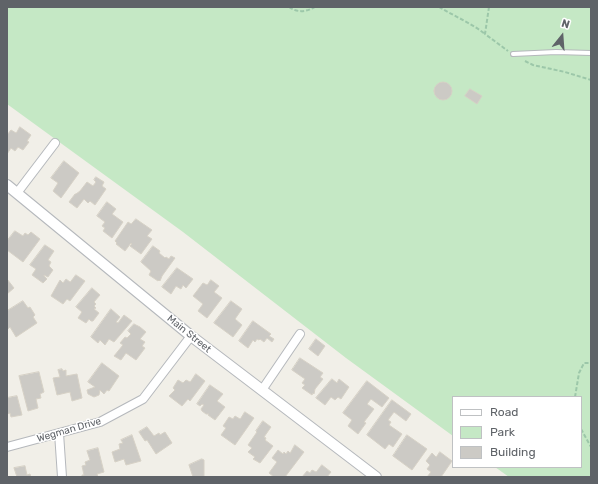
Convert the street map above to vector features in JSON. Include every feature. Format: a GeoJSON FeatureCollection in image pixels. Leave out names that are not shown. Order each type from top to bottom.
{"type":"FeatureCollection","features":[{"type":"Feature","properties":{"kind":"street"},"geometry":{"type":"LineString","coordinates":[[17,193],[56,143]]}},
{"type":"Feature","properties":{"kind":"street","name":"Main Street"},"geometry":{"type":"LineString","coordinates":[[7,185],[191,336],[376,477]]}},
{"type":"Feature","properties":{"kind":"street"},"geometry":{"type":"LineString","coordinates":[[262,390],[300,334]]}},
{"type":"Feature","properties":{"kind":"street","name":"Wegman Drive"},"geometry":{"type":"LineString","coordinates":[[7,447],[100,422],[143,399],[191,336]]}},
{"type":"Feature","properties":{"kind":"street"},"geometry":{"type":"LineString","coordinates":[[59,433],[62,477]]}},
{"type":"Feature","properties":{"kind":"lane"},"geometry":{"type":"LineString","coordinates":[[513,54],[556,52],[591,53]]}},
{"type":"Feature","properties":{"kind":"path"},"geometry":{"type":"LineString","coordinates":[[289,7],[300,12],[314,7]]}},
{"type":"Feature","properties":{"kind":"path"},"geometry":{"type":"LineString","coordinates":[[439,7],[473,25],[485,34]]}},
{"type":"Feature","properties":{"kind":"path"},"geometry":{"type":"LineString","coordinates":[[575,396],[579,373],[584,363],[591,362]]}},
{"type":"Feature","properties":{"kind":"path"},"geometry":{"type":"LineString","coordinates":[[582,431],[591,447]]}},
{"type":"Feature","properties":{"kind":"green space"},"geometry":{"type":"Polygon","coordinates":[[[7,7],[591,7],[591,477],[509,477],[496,468],[582,468],[582,396],[452,396],[452,435],[346,358],[183,232],[7,104],[7,7]]]}},
{"type":"Feature","properties":{"kind":"building"},"geometry":{"type":"Polygon","coordinates":[[[443,82],[449,85],[452,91],[449,97],[443,100],[437,97],[434,91],[437,85],[443,82]]]}},
{"type":"Feature","properties":{"kind":"building"},"geometry":{"type":"Polygon","coordinates":[[[470,89],[482,96],[477,104],[465,96],[470,89]]]}},
{"type":"Feature","properties":{"kind":"building"},"geometry":{"type":"Polygon","coordinates":[[[20,127],[31,135],[27,141],[29,142],[23,150],[18,147],[15,151],[11,148],[7,154],[7,135],[11,130],[16,133],[20,127]]]}},
{"type":"Feature","properties":{"kind":"building"},"geometry":{"type":"Polygon","coordinates":[[[64,161],[79,173],[61,198],[53,191],[58,183],[51,178],[64,161]]]}},
{"type":"Feature","properties":{"kind":"building"},"geometry":{"type":"Polygon","coordinates":[[[96,177],[104,182],[102,186],[106,189],[95,205],[90,201],[88,203],[84,199],[77,208],[69,202],[87,182],[93,186],[96,182],[94,180],[96,177]]]}},
{"type":"Feature","properties":{"kind":"building"},"geometry":{"type":"Polygon","coordinates":[[[107,202],[116,209],[112,214],[123,222],[112,238],[103,231],[105,228],[102,226],[105,222],[97,216],[107,202]]]}},
{"type":"Feature","properties":{"kind":"building"},"geometry":{"type":"Polygon","coordinates":[[[136,219],[152,230],[147,236],[152,239],[141,254],[130,246],[132,244],[131,243],[125,251],[116,244],[117,243],[115,241],[128,222],[131,224],[136,219]]]}},
{"type":"Feature","properties":{"kind":"building"},"geometry":{"type":"Polygon","coordinates":[[[15,231],[23,236],[25,233],[28,235],[31,232],[40,239],[23,262],[7,250],[7,241],[15,231]]]}},
{"type":"Feature","properties":{"kind":"building"},"geometry":{"type":"Polygon","coordinates":[[[45,245],[54,251],[48,260],[51,262],[49,266],[53,270],[48,277],[44,275],[47,279],[43,283],[32,275],[36,269],[30,265],[45,245]]]}},
{"type":"Feature","properties":{"kind":"building"},"geometry":{"type":"Polygon","coordinates":[[[153,246],[160,251],[159,253],[165,258],[166,257],[169,259],[171,256],[175,258],[160,281],[149,275],[151,271],[141,262],[153,246]]]}},
{"type":"Feature","properties":{"kind":"building"},"geometry":{"type":"Polygon","coordinates":[[[177,268],[193,279],[186,288],[183,285],[181,289],[176,286],[171,294],[162,287],[177,268]]]}},
{"type":"Feature","properties":{"kind":"building"},"geometry":{"type":"Polygon","coordinates":[[[76,275],[85,281],[70,301],[67,299],[63,304],[51,296],[60,280],[63,283],[66,279],[70,282],[76,275]]]}},
{"type":"Feature","properties":{"kind":"building"},"geometry":{"type":"Polygon","coordinates":[[[7,279],[14,288],[7,294],[7,279]]]}},
{"type":"Feature","properties":{"kind":"building"},"geometry":{"type":"Polygon","coordinates":[[[211,280],[219,286],[214,292],[222,298],[207,318],[198,311],[203,304],[193,296],[203,283],[207,285],[211,280]]]}},
{"type":"Feature","properties":{"kind":"building"},"geometry":{"type":"Polygon","coordinates":[[[92,288],[100,295],[94,302],[96,304],[94,306],[96,308],[94,309],[99,313],[93,321],[89,319],[86,323],[78,318],[82,312],[76,307],[92,288]]]}},
{"type":"Feature","properties":{"kind":"building"},"geometry":{"type":"Polygon","coordinates":[[[23,301],[28,308],[30,307],[35,315],[33,317],[37,323],[16,337],[10,327],[8,329],[7,328],[7,311],[23,301]]]}},
{"type":"Feature","properties":{"kind":"building"},"geometry":{"type":"Polygon","coordinates":[[[231,301],[242,309],[235,319],[242,325],[233,337],[214,323],[231,301]]]}},
{"type":"Feature","properties":{"kind":"building"},"geometry":{"type":"Polygon","coordinates":[[[111,309],[120,317],[116,322],[118,323],[124,315],[132,321],[114,342],[109,339],[105,345],[100,340],[98,343],[91,337],[111,309]]]}},
{"type":"Feature","properties":{"kind":"building"},"geometry":{"type":"Polygon","coordinates":[[[253,321],[271,334],[269,336],[274,339],[272,342],[267,338],[264,342],[260,339],[257,339],[255,342],[253,340],[248,348],[239,341],[253,321]]]}},
{"type":"Feature","properties":{"kind":"building"},"geometry":{"type":"Polygon","coordinates":[[[134,324],[146,332],[140,339],[145,342],[142,346],[145,348],[136,360],[126,353],[121,360],[114,356],[123,345],[120,343],[125,337],[127,338],[131,334],[128,331],[134,324]]]}},
{"type":"Feature","properties":{"kind":"building"},"geometry":{"type":"Polygon","coordinates":[[[316,339],[325,346],[318,356],[309,349],[316,339]]]}},
{"type":"Feature","properties":{"kind":"building"},"geometry":{"type":"Polygon","coordinates":[[[300,358],[323,373],[320,377],[323,379],[312,395],[302,388],[305,385],[302,383],[305,379],[292,370],[300,358]]]}},
{"type":"Feature","properties":{"kind":"building"},"geometry":{"type":"Polygon","coordinates":[[[102,363],[119,376],[109,391],[107,390],[104,394],[100,390],[99,395],[94,397],[88,394],[87,390],[95,387],[88,382],[102,363]]]}},
{"type":"Feature","properties":{"kind":"building"},"geometry":{"type":"Polygon","coordinates":[[[62,369],[63,371],[66,370],[66,376],[77,374],[82,398],[72,401],[70,392],[57,395],[53,378],[60,377],[58,370],[62,369]]]}},
{"type":"Feature","properties":{"kind":"building"},"geometry":{"type":"Polygon","coordinates":[[[39,372],[44,392],[40,394],[41,398],[36,399],[38,408],[28,411],[19,376],[39,372]]]}},
{"type":"Feature","properties":{"kind":"building"},"geometry":{"type":"Polygon","coordinates":[[[196,374],[205,381],[190,401],[188,399],[182,406],[169,396],[175,390],[173,388],[178,380],[183,383],[186,380],[190,382],[196,374]]]}},
{"type":"Feature","properties":{"kind":"building"},"geometry":{"type":"Polygon","coordinates":[[[332,379],[337,383],[339,379],[349,387],[341,399],[338,397],[335,400],[331,397],[325,405],[316,398],[332,379]]]}},
{"type":"Feature","properties":{"kind":"building"},"geometry":{"type":"Polygon","coordinates":[[[367,381],[389,398],[382,407],[371,399],[367,404],[374,409],[364,422],[366,423],[358,434],[348,426],[352,420],[343,413],[367,381]]]}},
{"type":"Feature","properties":{"kind":"building"},"geometry":{"type":"Polygon","coordinates":[[[210,385],[223,394],[217,401],[225,407],[215,420],[208,415],[209,414],[202,411],[201,409],[204,405],[202,404],[200,406],[197,404],[210,385]]]}},
{"type":"Feature","properties":{"kind":"building"},"geometry":{"type":"Polygon","coordinates":[[[17,396],[22,415],[11,417],[10,413],[7,414],[7,398],[17,396]]]}},
{"type":"Feature","properties":{"kind":"building"},"geometry":{"type":"Polygon","coordinates":[[[392,400],[411,414],[406,421],[394,412],[388,420],[391,422],[389,425],[402,434],[393,447],[389,444],[385,449],[367,435],[392,400]]]}},
{"type":"Feature","properties":{"kind":"building"},"geometry":{"type":"Polygon","coordinates":[[[245,412],[254,418],[235,445],[221,435],[226,428],[223,426],[229,417],[233,419],[235,416],[240,419],[245,412]]]}},
{"type":"Feature","properties":{"kind":"building"},"geometry":{"type":"Polygon","coordinates":[[[263,421],[271,427],[264,437],[266,438],[265,440],[273,446],[260,463],[253,459],[255,457],[248,452],[252,448],[248,445],[263,421]]]}},
{"type":"Feature","properties":{"kind":"building"},"geometry":{"type":"Polygon","coordinates":[[[147,427],[154,436],[165,432],[172,443],[156,454],[147,440],[145,441],[139,432],[147,427]]]}},
{"type":"Feature","properties":{"kind":"building"},"geometry":{"type":"Polygon","coordinates":[[[132,435],[141,461],[126,465],[124,459],[115,462],[112,452],[120,449],[119,444],[123,443],[121,440],[132,435]]]}},
{"type":"Feature","properties":{"kind":"building"},"geometry":{"type":"Polygon","coordinates":[[[407,435],[427,449],[412,470],[393,456],[407,435]]]}},
{"type":"Feature","properties":{"kind":"building"},"geometry":{"type":"Polygon","coordinates":[[[295,445],[304,452],[285,477],[274,477],[269,473],[277,462],[272,458],[278,450],[283,454],[284,452],[286,454],[288,451],[290,453],[295,445]]]}},
{"type":"Feature","properties":{"kind":"building"},"geometry":{"type":"Polygon","coordinates":[[[98,448],[104,472],[97,474],[98,477],[82,477],[82,475],[84,475],[82,466],[86,465],[85,462],[90,460],[87,451],[98,448]]]}},
{"type":"Feature","properties":{"kind":"building"},"geometry":{"type":"Polygon","coordinates":[[[440,452],[452,461],[441,477],[427,477],[431,472],[427,469],[430,465],[426,461],[432,453],[436,457],[440,452]]]}},
{"type":"Feature","properties":{"kind":"building"},"geometry":{"type":"Polygon","coordinates":[[[202,459],[204,460],[204,477],[193,477],[189,465],[202,459]]]}},
{"type":"Feature","properties":{"kind":"building"},"geometry":{"type":"Polygon","coordinates":[[[322,465],[331,472],[327,477],[302,477],[307,471],[310,473],[312,470],[316,472],[322,465]]]}},
{"type":"Feature","properties":{"kind":"building"},"geometry":{"type":"Polygon","coordinates":[[[25,466],[27,475],[30,474],[31,477],[17,477],[14,468],[25,466]]]}}]}
